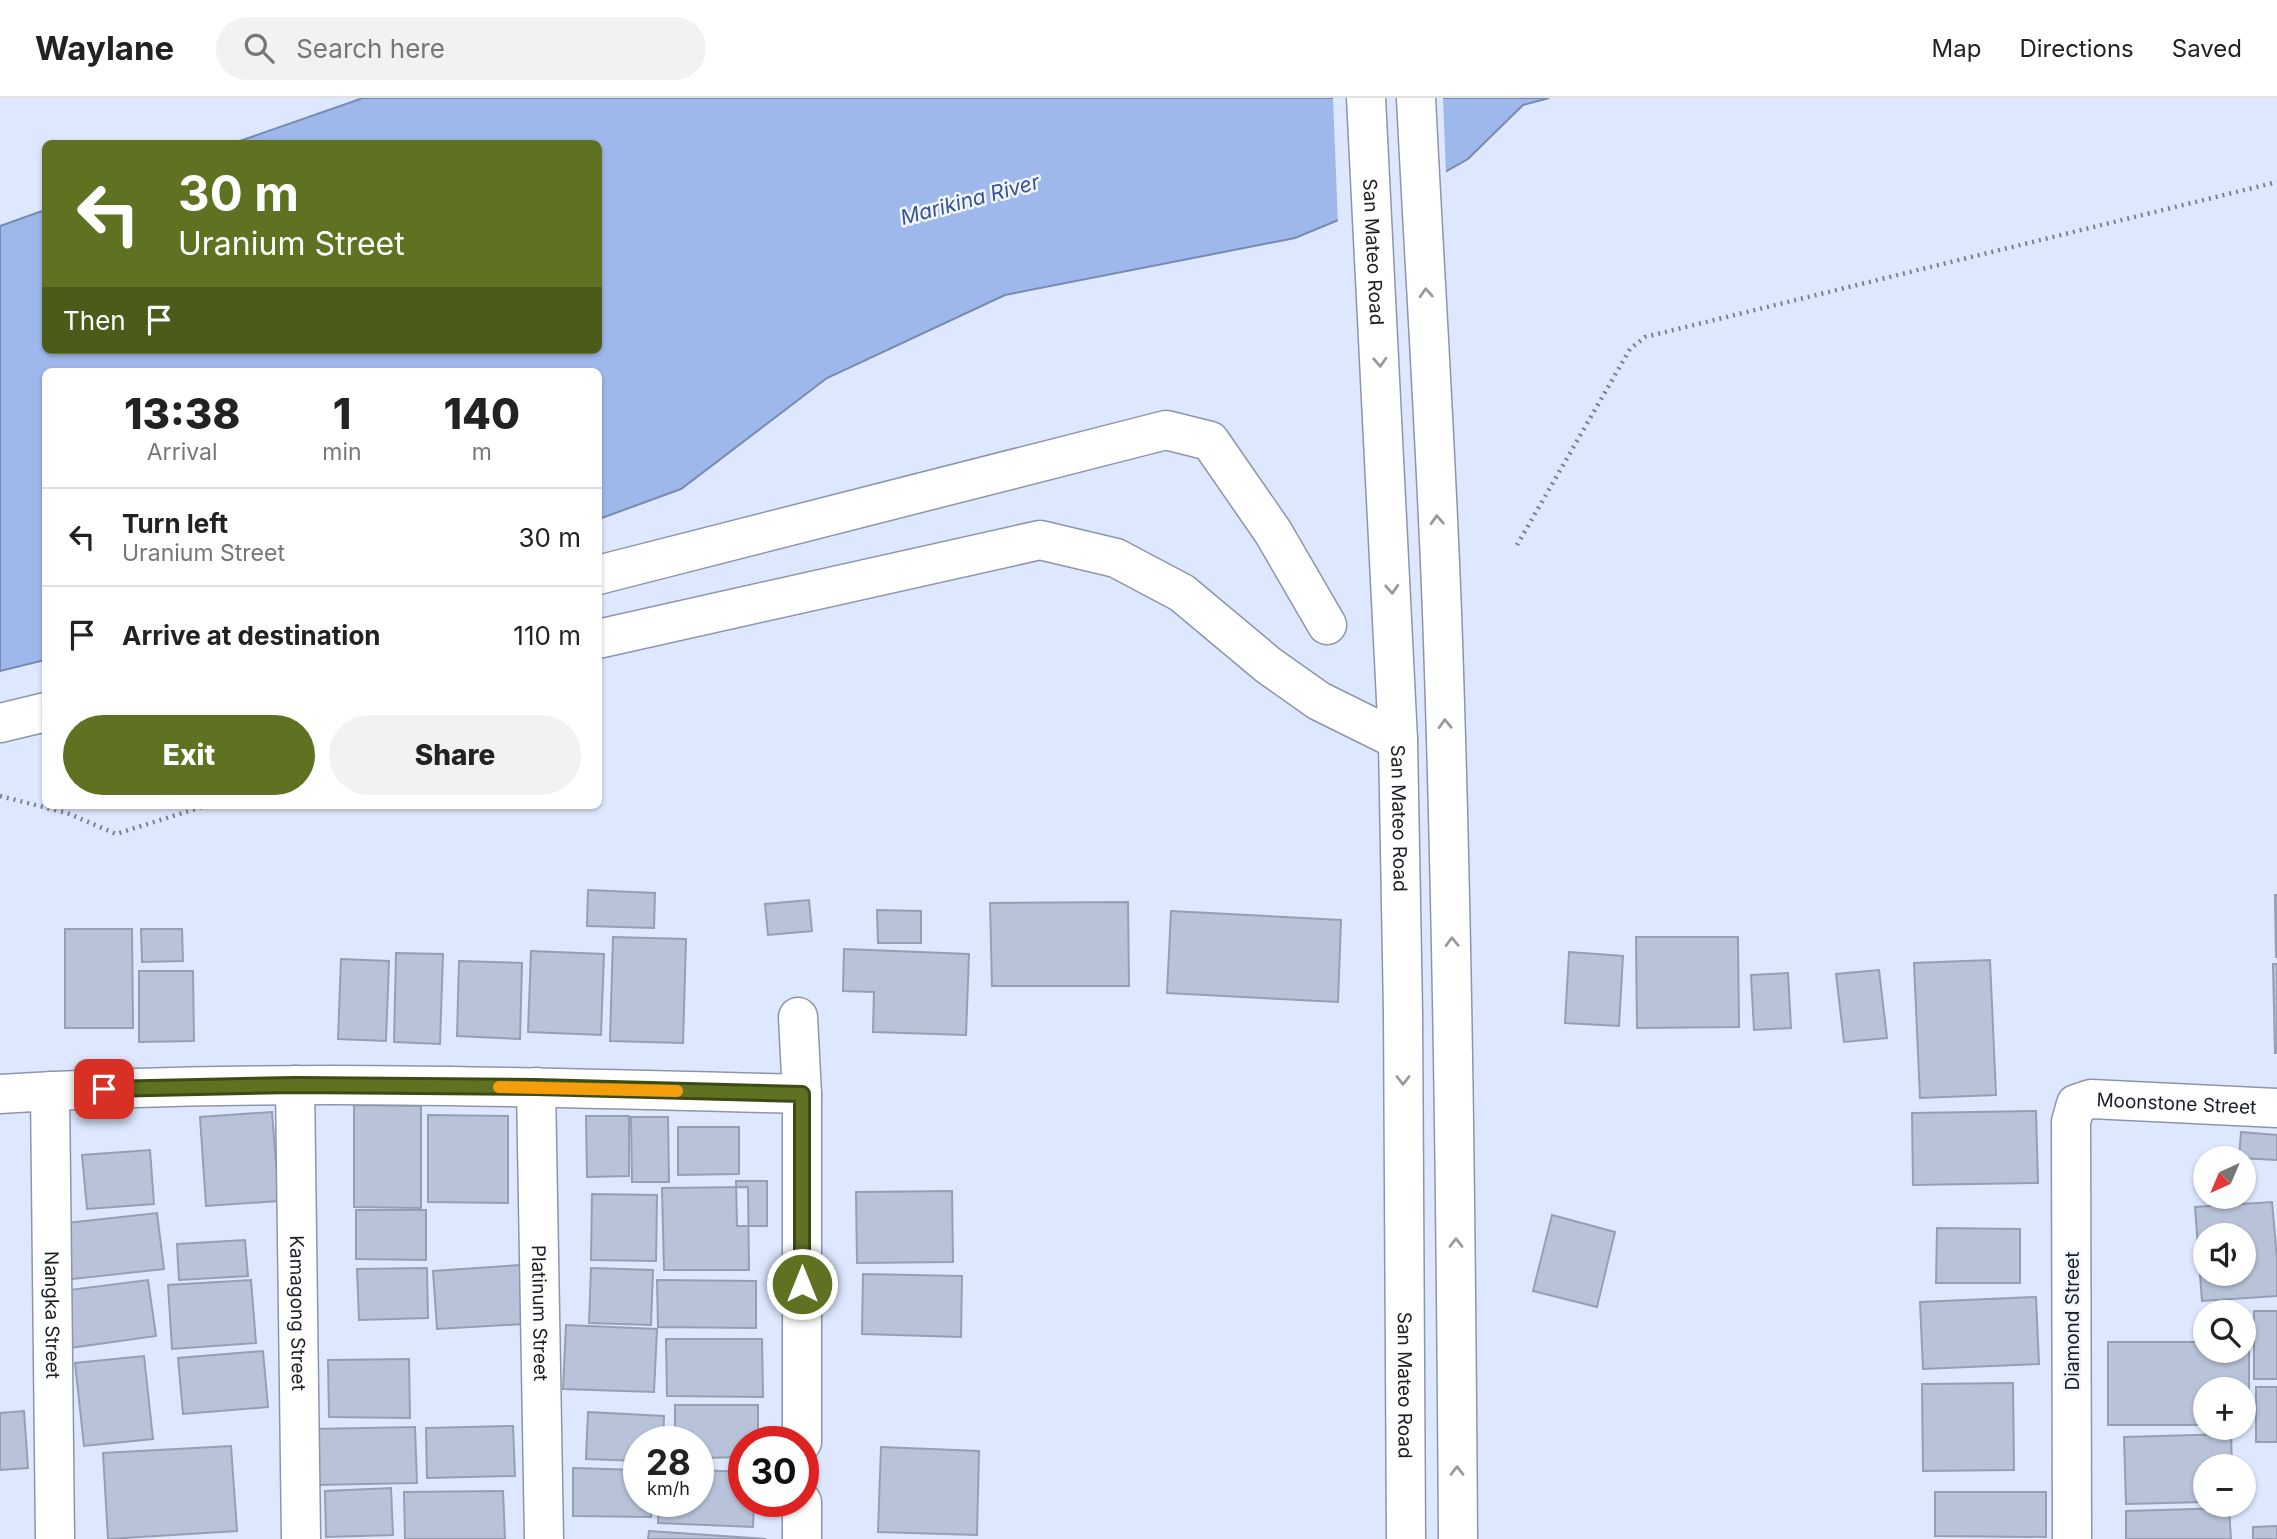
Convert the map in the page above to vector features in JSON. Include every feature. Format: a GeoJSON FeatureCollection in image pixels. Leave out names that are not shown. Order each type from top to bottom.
{"type":"FeatureCollection","features":[{"type":"Feature","properties":{"kind":"street","name":"San Mateo Road"},"geometry":{"type":"LineString","coordinates":[[1366,98],[1398,740],[1403,1012],[1406,1539]]}},
{"type":"Feature","properties":{"kind":"street"},"geometry":{"type":"LineString","coordinates":[[1416,98],[1443,637],[1454,1011],[1458,1539]]}},
{"type":"Feature","properties":{"kind":"street"},"geometry":{"type":"LineString","coordinates":[[602,574],[1166,430],[1210,440],[1273,532],[1326,625]]}},
{"type":"Feature","properties":{"kind":"street"},"geometry":{"type":"LineString","coordinates":[[602,638],[1040,540],[1115,558],[1182,593],[1268,665],[1319,701],[1398,740]]}},
{"type":"Feature","properties":{"kind":"street"},"geometry":{"type":"LineString","coordinates":[[0,723],[42,713]]}},
{"type":"Feature","properties":{"kind":"street"},"geometry":{"type":"LineString","coordinates":[[797,1017],[802,1094],[802,1426]]}},
{"type":"Feature","properties":{"kind":"street"},"geometry":{"type":"LineString","coordinates":[[0,1094],[295,1085],[536,1087],[802,1094]]}},
{"type":"Feature","properties":{"kind":"street","name":"Kamagong Street"},"geometry":{"type":"LineString","coordinates":[[295,1085],[301,1539]]}},
{"type":"Feature","properties":{"kind":"street","name":"Platinum Street"},"geometry":{"type":"LineString","coordinates":[[536,1087],[544,1539]]}},
{"type":"Feature","properties":{"kind":"street","name":"Nangka Street"},"geometry":{"type":"LineString","coordinates":[[50,1091],[55,1539]]}},
{"type":"Feature","properties":{"kind":"street","name":"Moonstone Street"},"geometry":{"type":"LineString","coordinates":[[2076,1104],[2091,1098],[2277,1108]]}},
{"type":"Feature","properties":{"kind":"street","name":"Diamond Street"},"geometry":{"type":"LineString","coordinates":[[2072,1539],[2071,1122],[2076,1104]]}},
{"type":"Feature","properties":{"kind":"street"},"geometry":{"type":"LineString","coordinates":[[802,1517],[802,1539]]}},
{"type":"Feature","properties":{"kind":"path"},"geometry":{"type":"LineString","coordinates":[[1517,545],[1630,349],[1645,337],[2277,182]]}},
{"type":"Feature","properties":{"kind":"path"},"geometry":{"type":"LineString","coordinates":[[0,796],[42,807]]}},
{"type":"Feature","properties":{"kind":"path"},"geometry":{"type":"LineString","coordinates":[[50,809],[116,834],[195,809]]}},
{"type":"Feature","properties":{"kind":"water","name":"Marikina River"},"geometry":{"type":"Polygon","coordinates":[[[363,98],[1549,98],[1523,105],[1468,159],[1418,187],[1295,238],[1005,295],[827,378],[681,489],[602,518],[602,368],[42,368],[42,661],[0,671],[0,226],[42,211],[42,354],[602,354],[602,140],[243,140],[363,98]]]}},
{"type":"Feature","properties":{"kind":"pier"},"geometry":{"type":"Polygon","coordinates":[[[1333,98],[1443,98],[1446,175],[1420,190],[1338,224],[1333,98]]]}},
{"type":"Feature","properties":{"kind":"building"},"geometry":{"type":"Polygon","coordinates":[[[588,890],[655,893],[654,928],[587,926],[588,890]]]}},
{"type":"Feature","properties":{"kind":"building"},"geometry":{"type":"Polygon","coordinates":[[[2277,895],[2277,957],[2276,957],[2277,895]]]}},
{"type":"Feature","properties":{"kind":"building"},"geometry":{"type":"Polygon","coordinates":[[[809,900],[812,931],[768,935],[765,904],[809,900]]]}},
{"type":"Feature","properties":{"kind":"building"},"geometry":{"type":"Polygon","coordinates":[[[1128,902],[1129,986],[992,986],[990,903],[1128,902]]]}},
{"type":"Feature","properties":{"kind":"building"},"geometry":{"type":"Polygon","coordinates":[[[877,910],[921,911],[921,943],[878,943],[877,910]]]}},
{"type":"Feature","properties":{"kind":"building"},"geometry":{"type":"Polygon","coordinates":[[[1171,911],[1341,920],[1338,1002],[1167,993],[1171,911]]]}},
{"type":"Feature","properties":{"kind":"building"},"geometry":{"type":"Polygon","coordinates":[[[65,929],[132,929],[133,1028],[65,1028],[65,929]]]}},
{"type":"Feature","properties":{"kind":"building"},"geometry":{"type":"Polygon","coordinates":[[[141,929],[182,929],[183,961],[142,962],[141,929]]]}},
{"type":"Feature","properties":{"kind":"building"},"geometry":{"type":"Polygon","coordinates":[[[613,937],[686,939],[683,1043],[610,1041],[613,937]]]}},
{"type":"Feature","properties":{"kind":"building"},"geometry":{"type":"Polygon","coordinates":[[[1636,937],[1738,937],[1739,1027],[1637,1028],[1636,937]]]}},
{"type":"Feature","properties":{"kind":"building"},"geometry":{"type":"Polygon","coordinates":[[[844,949],[969,954],[966,1035],[873,1032],[874,992],[843,991],[844,949]]]}},
{"type":"Feature","properties":{"kind":"building"},"geometry":{"type":"Polygon","coordinates":[[[531,951],[604,954],[601,1035],[528,1032],[531,951]]]}},
{"type":"Feature","properties":{"kind":"building"},"geometry":{"type":"Polygon","coordinates":[[[1569,952],[1623,956],[1619,1026],[1565,1023],[1569,952]]]}},
{"type":"Feature","properties":{"kind":"building"},"geometry":{"type":"Polygon","coordinates":[[[396,953],[443,954],[440,1044],[394,1042],[396,953]]]}},
{"type":"Feature","properties":{"kind":"building"},"geometry":{"type":"Polygon","coordinates":[[[341,959],[389,961],[386,1041],[338,1039],[341,959]]]}},
{"type":"Feature","properties":{"kind":"building"},"geometry":{"type":"Polygon","coordinates":[[[1990,960],[1996,1095],[1920,1098],[1914,963],[1990,960]]]}},
{"type":"Feature","properties":{"kind":"building"},"geometry":{"type":"Polygon","coordinates":[[[459,961],[522,963],[520,1039],[457,1036],[459,961]]]}},
{"type":"Feature","properties":{"kind":"building"},"geometry":{"type":"Polygon","coordinates":[[[2273,964],[2277,964],[2277,1053],[2275,1053],[2273,964]]]}},
{"type":"Feature","properties":{"kind":"building"},"geometry":{"type":"Polygon","coordinates":[[[1879,970],[1887,1038],[1844,1042],[1836,974],[1879,970]]]}},
{"type":"Feature","properties":{"kind":"building"},"geometry":{"type":"Polygon","coordinates":[[[139,971],[193,971],[194,1041],[139,1042],[139,971]]]}},
{"type":"Feature","properties":{"kind":"building"},"geometry":{"type":"Polygon","coordinates":[[[1788,973],[1791,1028],[1754,1030],[1751,975],[1788,973]]]}},
{"type":"Feature","properties":{"kind":"building"},"geometry":{"type":"Polygon","coordinates":[[[354,1105],[421,1106],[421,1208],[354,1207],[354,1105]]]}},
{"type":"Feature","properties":{"kind":"building"},"geometry":{"type":"Polygon","coordinates":[[[2036,1111],[2038,1183],[1913,1185],[1912,1113],[2036,1111]]]}},
{"type":"Feature","properties":{"kind":"building"},"geometry":{"type":"Polygon","coordinates":[[[272,1112],[279,1201],[206,1206],[200,1117],[272,1112]]]}},
{"type":"Feature","properties":{"kind":"building"},"geometry":{"type":"Polygon","coordinates":[[[428,1115],[508,1116],[508,1203],[428,1202],[428,1115]]]}},
{"type":"Feature","properties":{"kind":"building"},"geometry":{"type":"Polygon","coordinates":[[[586,1116],[629,1116],[629,1176],[587,1177],[586,1116]]]}},
{"type":"Feature","properties":{"kind":"building"},"geometry":{"type":"Polygon","coordinates":[[[631,1117],[668,1117],[669,1182],[632,1182],[631,1117]]]}},
{"type":"Feature","properties":{"kind":"building"},"geometry":{"type":"Polygon","coordinates":[[[678,1127],[739,1127],[739,1174],[678,1175],[678,1127]]]}},
{"type":"Feature","properties":{"kind":"building"},"geometry":{"type":"Polygon","coordinates":[[[2241,1132],[2277,1135],[2277,1160],[2256,1159],[2256,1146],[2240,1146],[2241,1132]]]}},
{"type":"Feature","properties":{"kind":"building"},"geometry":{"type":"Polygon","coordinates":[[[150,1150],[154,1204],[87,1209],[82,1155],[150,1150]]]}},
{"type":"Feature","properties":{"kind":"building"},"geometry":{"type":"Polygon","coordinates":[[[736,1181],[767,1181],[767,1226],[737,1226],[736,1181]]]}},
{"type":"Feature","properties":{"kind":"building"},"geometry":{"type":"Polygon","coordinates":[[[748,1187],[749,1270],[664,1270],[662,1188],[748,1187]]]}},
{"type":"Feature","properties":{"kind":"building"},"geometry":{"type":"Polygon","coordinates":[[[952,1191],[953,1262],[857,1263],[856,1192],[952,1191]]]}},
{"type":"Feature","properties":{"kind":"building"},"geometry":{"type":"Polygon","coordinates":[[[592,1194],[657,1195],[656,1261],[591,1260],[592,1194]]]}},
{"type":"Feature","properties":{"kind":"building"},"geometry":{"type":"Polygon","coordinates":[[[2272,1202],[2277,1296],[2202,1300],[2201,1286],[2256,1286],[2256,1223],[2196,1223],[2195,1209],[2256,1209],[2256,1203],[2272,1202]]]}},
{"type":"Feature","properties":{"kind":"building"},"geometry":{"type":"Polygon","coordinates":[[[356,1210],[426,1210],[426,1260],[356,1259],[356,1210]]]}},
{"type":"Feature","properties":{"kind":"building"},"geometry":{"type":"Polygon","coordinates":[[[157,1213],[164,1269],[64,1280],[58,1224],[157,1213]]]}},
{"type":"Feature","properties":{"kind":"building"},"geometry":{"type":"Polygon","coordinates":[[[1552,1215],[1615,1232],[1597,1307],[1533,1291],[1552,1215]]]}},
{"type":"Feature","properties":{"kind":"building"},"geometry":{"type":"Polygon","coordinates":[[[1937,1228],[2020,1229],[2020,1283],[1936,1283],[1937,1228]]]}},
{"type":"Feature","properties":{"kind":"building"},"geometry":{"type":"Polygon","coordinates":[[[245,1240],[248,1276],[179,1280],[177,1244],[245,1240]]]}},
{"type":"Feature","properties":{"kind":"building"},"geometry":{"type":"Polygon","coordinates":[[[520,1265],[524,1324],[437,1329],[433,1271],[520,1265]]]}},
{"type":"Feature","properties":{"kind":"building"},"geometry":{"type":"Polygon","coordinates":[[[427,1268],[428,1318],[359,1320],[357,1269],[427,1268]]]}},
{"type":"Feature","properties":{"kind":"building"},"geometry":{"type":"Polygon","coordinates":[[[591,1268],[653,1270],[651,1325],[589,1323],[591,1268]]]}},
{"type":"Feature","properties":{"kind":"building"},"geometry":{"type":"Polygon","coordinates":[[[863,1274],[962,1276],[961,1337],[862,1334],[863,1274]]]}},
{"type":"Feature","properties":{"kind":"building"},"geometry":{"type":"Polygon","coordinates":[[[148,1280],[156,1336],[69,1348],[61,1291],[148,1280]]]}},
{"type":"Feature","properties":{"kind":"building"},"geometry":{"type":"Polygon","coordinates":[[[251,1280],[256,1343],[172,1349],[168,1285],[251,1280]]]}},
{"type":"Feature","properties":{"kind":"building"},"geometry":{"type":"Polygon","coordinates":[[[657,1280],[756,1281],[756,1328],[658,1327],[657,1280]]]}},
{"type":"Feature","properties":{"kind":"building"},"geometry":{"type":"Polygon","coordinates":[[[2036,1297],[2039,1364],[1923,1369],[1920,1302],[2036,1297]]]}},
{"type":"Feature","properties":{"kind":"building"},"geometry":{"type":"Polygon","coordinates":[[[2256,1311],[2277,1311],[2277,1379],[2254,1377],[2256,1311]]]}},
{"type":"Feature","properties":{"kind":"building"},"geometry":{"type":"Polygon","coordinates":[[[566,1325],[657,1329],[654,1392],[563,1389],[566,1325]]]}},
{"type":"Feature","properties":{"kind":"building"},"geometry":{"type":"Polygon","coordinates":[[[666,1339],[762,1339],[763,1397],[667,1396],[666,1339]]]}},
{"type":"Feature","properties":{"kind":"building"},"geometry":{"type":"Polygon","coordinates":[[[2108,1342],[2193,1342],[2193,1363],[2249,1363],[2249,1377],[2193,1377],[2193,1425],[2108,1425],[2108,1342]]]}},
{"type":"Feature","properties":{"kind":"building"},"geometry":{"type":"Polygon","coordinates":[[[263,1351],[268,1407],[183,1414],[178,1358],[263,1351]]]}},
{"type":"Feature","properties":{"kind":"building"},"geometry":{"type":"Polygon","coordinates":[[[144,1356],[153,1439],[84,1446],[75,1363],[144,1356]]]}},
{"type":"Feature","properties":{"kind":"building"},"geometry":{"type":"Polygon","coordinates":[[[409,1359],[410,1418],[329,1417],[328,1360],[409,1359]]]}},
{"type":"Feature","properties":{"kind":"building"},"geometry":{"type":"Polygon","coordinates":[[[2013,1383],[2014,1470],[1923,1471],[1922,1384],[2013,1383]]]}},
{"type":"Feature","properties":{"kind":"building"},"geometry":{"type":"Polygon","coordinates":[[[2256,1387],[2277,1387],[2277,1442],[2256,1440],[2256,1387]]]}},
{"type":"Feature","properties":{"kind":"building"},"geometry":{"type":"Polygon","coordinates":[[[675,1405],[758,1405],[758,1426],[728,1426],[728,1457],[714,1458],[714,1426],[675,1426],[675,1405]]]}},
{"type":"Feature","properties":{"kind":"building"},"geometry":{"type":"Polygon","coordinates":[[[24,1411],[28,1468],[0,1470],[0,1413],[24,1411]]]}},
{"type":"Feature","properties":{"kind":"building"},"geometry":{"type":"Polygon","coordinates":[[[588,1412],[664,1416],[664,1426],[623,1426],[623,1460],[586,1459],[588,1412]]]}},
{"type":"Feature","properties":{"kind":"building"},"geometry":{"type":"Polygon","coordinates":[[[513,1426],[515,1476],[427,1478],[426,1428],[513,1426]]]}},
{"type":"Feature","properties":{"kind":"building"},"geometry":{"type":"Polygon","coordinates":[[[415,1427],[417,1483],[314,1485],[312,1429],[415,1427]]]}},
{"type":"Feature","properties":{"kind":"building"},"geometry":{"type":"Polygon","coordinates":[[[2193,1435],[2193,1440],[2231,1440],[2232,1454],[2193,1454],[2193,1502],[2126,1504],[2124,1437],[2193,1435]]]}},
{"type":"Feature","properties":{"kind":"building"},"geometry":{"type":"Polygon","coordinates":[[[231,1446],[237,1531],[108,1539],[103,1453],[231,1446]]]}},
{"type":"Feature","properties":{"kind":"building"},"geometry":{"type":"Polygon","coordinates":[[[881,1447],[979,1451],[977,1535],[878,1532],[881,1447]]]}},
{"type":"Feature","properties":{"kind":"building"},"geometry":{"type":"Polygon","coordinates":[[[573,1468],[623,1470],[623,1517],[573,1516],[573,1468]]]}},
{"type":"Feature","properties":{"kind":"building"},"geometry":{"type":"Polygon","coordinates":[[[714,1471],[728,1471],[728,1517],[753,1517],[753,1527],[658,1523],[658,1517],[714,1517],[714,1471]]]}},
{"type":"Feature","properties":{"kind":"building"},"geometry":{"type":"Polygon","coordinates":[[[391,1488],[393,1535],[326,1537],[325,1491],[391,1488]]]}},
{"type":"Feature","properties":{"kind":"building"},"geometry":{"type":"Polygon","coordinates":[[[503,1491],[505,1539],[405,1539],[404,1492],[503,1491]]]}},
{"type":"Feature","properties":{"kind":"building"},"geometry":{"type":"Polygon","coordinates":[[[1935,1492],[2046,1492],[2046,1537],[1935,1536],[1935,1492]]]}},
{"type":"Feature","properties":{"kind":"building"},"geometry":{"type":"Polygon","coordinates":[[[2193,1509],[2193,1517],[2230,1517],[2231,1539],[2126,1539],[2126,1511],[2193,1509]]]}},
{"type":"Feature","properties":{"kind":"building"},"geometry":{"type":"Polygon","coordinates":[[[2277,1526],[2277,1539],[2253,1539],[2253,1527],[2277,1526]]]}},
{"type":"Feature","properties":{"kind":"building"},"geometry":{"type":"Polygon","coordinates":[[[649,1531],[766,1539],[648,1539],[649,1531]]]}},
{"type":"Feature","properties":{"kind":"slow traffic"},"geometry":{"type":"LineString","coordinates":[[499,1087],[677,1091]]}},
{"type":"Feature","properties":{"kind":"route"},"geometry":{"type":"LineString","coordinates":[[104,1089],[295,1085],[536,1087],[802,1094],[802,1284]]}}]}
